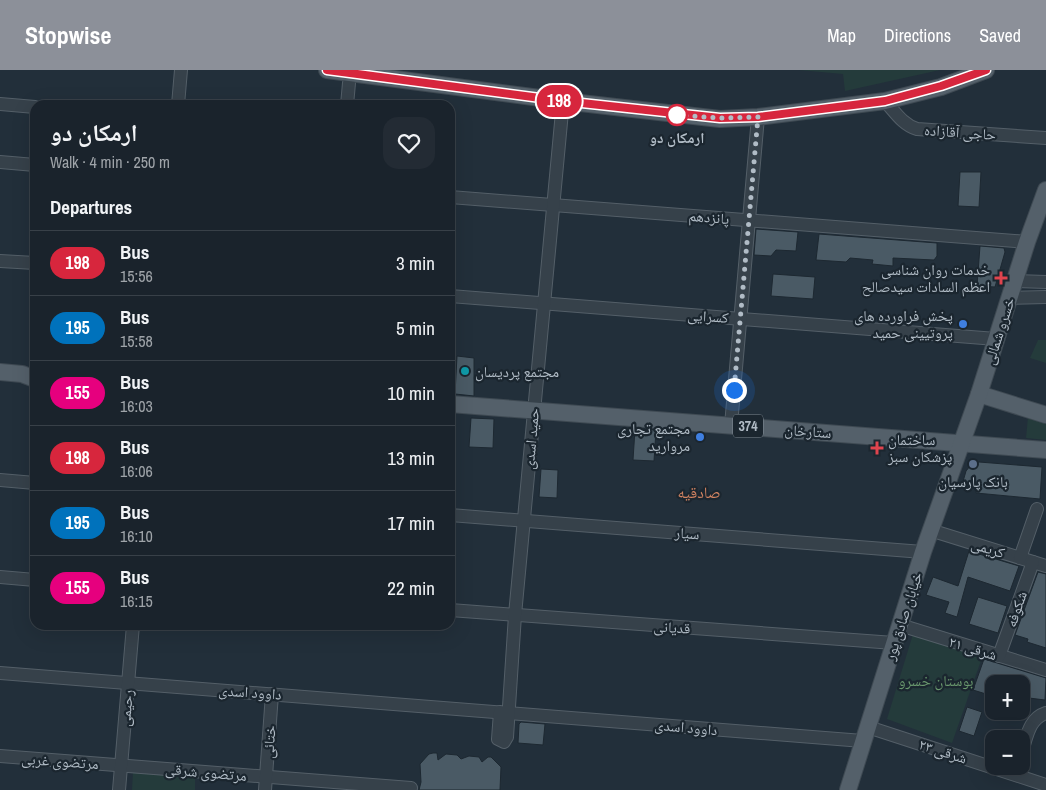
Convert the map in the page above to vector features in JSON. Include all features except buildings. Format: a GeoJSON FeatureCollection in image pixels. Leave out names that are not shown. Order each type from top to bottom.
{"type":"FeatureCollection","features":[{"type":"Feature","properties":{"kind":"main road"},"geometry":{"type":"LineString","coordinates":[[327,70],[346,75],[720,118],[758,117],[885,101],[941,86],[986,70]]}},
{"type":"Feature","properties":{"kind":"main road","name":"خسرو شمالی"},"geometry":{"type":"LineString","coordinates":[[962,443],[1046,190]]}},
{"type":"Feature","properties":{"kind":"main road"},"geometry":{"type":"LineString","coordinates":[[0,372],[30,375]]}},
{"type":"Feature","properties":{"kind":"main road"},"geometry":{"type":"LineString","coordinates":[[979,394],[1046,415]]}},
{"type":"Feature","properties":{"kind":"main road","name":"ستارخان"},"geometry":{"type":"LineString","coordinates":[[455,404],[1046,450]]}},
{"type":"Feature","properties":{"kind":"main road","name":"خیابان صادق پور"},"geometry":{"type":"LineString","coordinates":[[848,790],[930,530],[962,443]]}},
{"type":"Feature","properties":{"kind":"street"},"geometry":{"type":"LineString","coordinates":[[178,100],[181,70]]}},
{"type":"Feature","properties":{"kind":"street"},"geometry":{"type":"LineString","coordinates":[[346,75],[348,100]]}},
{"type":"Feature","properties":{"kind":"street","name":"حمید اسدی"},"geometry":{"type":"LineString","coordinates":[[504,712],[515,615],[563,101]]}},
{"type":"Feature","properties":{"kind":"street","name":"حاجی آقازاده"},"geometry":{"type":"LineString","coordinates":[[885,101],[902,120],[917,129],[1046,138]]}},
{"type":"Feature","properties":{"kind":"street"},"geometry":{"type":"LineString","coordinates":[[0,104],[30,107]]}},
{"type":"Feature","properties":{"kind":"street"},"geometry":{"type":"LineString","coordinates":[[731,425],[758,117]]}},
{"type":"Feature","properties":{"kind":"street"},"geometry":{"type":"LineString","coordinates":[[0,162],[30,164]]}},
{"type":"Feature","properties":{"kind":"street","name":"پانزدهم"},"geometry":{"type":"LineString","coordinates":[[455,197],[1028,242]]}},
{"type":"Feature","properties":{"kind":"street"},"geometry":{"type":"LineString","coordinates":[[0,261],[30,263]]}},
{"type":"Feature","properties":{"kind":"street"},"geometry":{"type":"LineString","coordinates":[[1015,281],[1046,282]]}},
{"type":"Feature","properties":{"kind":"street","name":"کسرایی"},"geometry":{"type":"LineString","coordinates":[[455,296],[996,339]]}},
{"type":"Feature","properties":{"kind":"street"},"geometry":{"type":"LineString","coordinates":[[1009,298],[1046,297]]}},
{"type":"Feature","properties":{"kind":"street"},"geometry":{"type":"LineString","coordinates":[[0,480],[30,483]]}},
{"type":"Feature","properties":{"kind":"street"},"geometry":{"type":"LineString","coordinates":[[1020,558],[1038,509]]}},
{"type":"Feature","properties":{"kind":"street","name":"سیار"},"geometry":{"type":"LineString","coordinates":[[455,515],[923,552]]}},
{"type":"Feature","properties":{"kind":"street","name":"کریمی"},"geometry":{"type":"LineString","coordinates":[[930,530],[1046,566]]}},
{"type":"Feature","properties":{"kind":"street","name":"شکوفه"},"geometry":{"type":"LineString","coordinates":[[1000,656],[1033,562]]}},
{"type":"Feature","properties":{"kind":"street"},"geometry":{"type":"LineString","coordinates":[[0,577],[30,580]]}},
{"type":"Feature","properties":{"kind":"street","name":"قدیانی"},"geometry":{"type":"LineString","coordinates":[[455,610],[894,643]]}},
{"type":"Feature","properties":{"kind":"street","name":"۲۱ شرقی"},"geometry":{"type":"LineString","coordinates":[[900,625],[1046,670]]}},
{"type":"Feature","properties":{"kind":"street","name":"رحیمی"},"geometry":{"type":"LineString","coordinates":[[119,790],[133,630]]}},
{"type":"Feature","properties":{"kind":"street","name":"داوود اسدی"},"geometry":{"type":"LineString","coordinates":[[0,673],[504,712],[866,734]]}},
{"type":"Feature","properties":{"kind":"street","name":"ختائی"},"geometry":{"type":"LineString","coordinates":[[265,790],[272,694]]}},
{"type":"Feature","properties":{"kind":"street"},"geometry":{"type":"LineString","coordinates":[[1029,730],[1037,716],[1046,713]]}},
{"type":"Feature","properties":{"kind":"street","name":"۲۳ شرقی"},"geometry":{"type":"LineString","coordinates":[[866,734],[985,763]]}},
{"type":"Feature","properties":{"kind":"street","name":"مرتضوی غربی"},"geometry":{"type":"LineString","coordinates":[[0,756],[121,765]]}},
{"type":"Feature","properties":{"kind":"street","name":"مرتضوی شرقی"},"geometry":{"type":"LineString","coordinates":[[121,765],[411,788]]}},
{"type":"Feature","properties":{"kind":"street","name":"۲۳ شرقی"},"geometry":{"type":"LineString","coordinates":[[1025,775],[1046,785]]}},
{"type":"Feature","properties":{"kind":"green space"},"geometry":{"type":"Polygon","coordinates":[[[799,70],[940,70],[845,91],[843,74],[799,70]]]}},
{"type":"Feature","properties":{"kind":"green space"},"geometry":{"type":"Polygon","coordinates":[[[1038,340],[1046,340],[1046,363],[1030,358],[1038,340]]]}},
{"type":"Feature","properties":{"kind":"green space"},"geometry":{"type":"Polygon","coordinates":[[[1028,417],[1046,423],[1046,440],[1026,438],[1028,417]]]}},
{"type":"Feature","properties":{"kind":"green space","name":"بوستان خسرو"},"geometry":{"type":"Polygon","coordinates":[[[913,634],[983,655],[952,743],[887,719],[913,634]]]}},
{"type":"Feature","properties":{"kind":"green space"},"geometry":{"type":"Polygon","coordinates":[[[133,771],[195,775],[195,790],[132,790],[133,771]]]}},
{"type":"Feature","properties":{"kind":"bus line","name":"198"},"geometry":{"type":"LineString","coordinates":[[327,70],[563,101],[720,118],[758,117],[885,101],[941,86],[986,70]]}},
{"type":"Feature","properties":{"kind":"place","name":"ارمکان دو"},"geometry":{"type":"Point","coordinates":[677,115]}},
{"type":"Feature","properties":{"kind":"place","name":"خدمات روان شناسی اعظم السادات سیدصالح"},"geometry":{"type":"Point","coordinates":[1001,278]}},
{"type":"Feature","properties":{"kind":"place","name":"پخش فراورده های پروتیینی حمید"},"geometry":{"type":"Point","coordinates":[963,324]}},
{"type":"Feature","properties":{"kind":"place","name":"مجتمع پردیسان"},"geometry":{"type":"Point","coordinates":[465,371]}},
{"type":"Feature","properties":{"kind":"place","name":"مجتمع تجاری مروارید"},"geometry":{"type":"Point","coordinates":[700,437]}},
{"type":"Feature","properties":{"kind":"place","name":"ساختمان پزشکان سبز"},"geometry":{"type":"Point","coordinates":[877,448]}},
{"type":"Feature","properties":{"kind":"place","name":"بانک پارسیان"},"geometry":{"type":"Point","coordinates":[973,464]}},
{"type":"Feature","properties":{"kind":"district","name":"صادقیه"},"geometry":{"type":"Point","coordinates":[699,492]}},
{"type":"Feature","properties":{"kind":"route"},"geometry":{"type":"LineString","coordinates":[[677,115],[720,118],[758,117],[734,390]]}}]}
